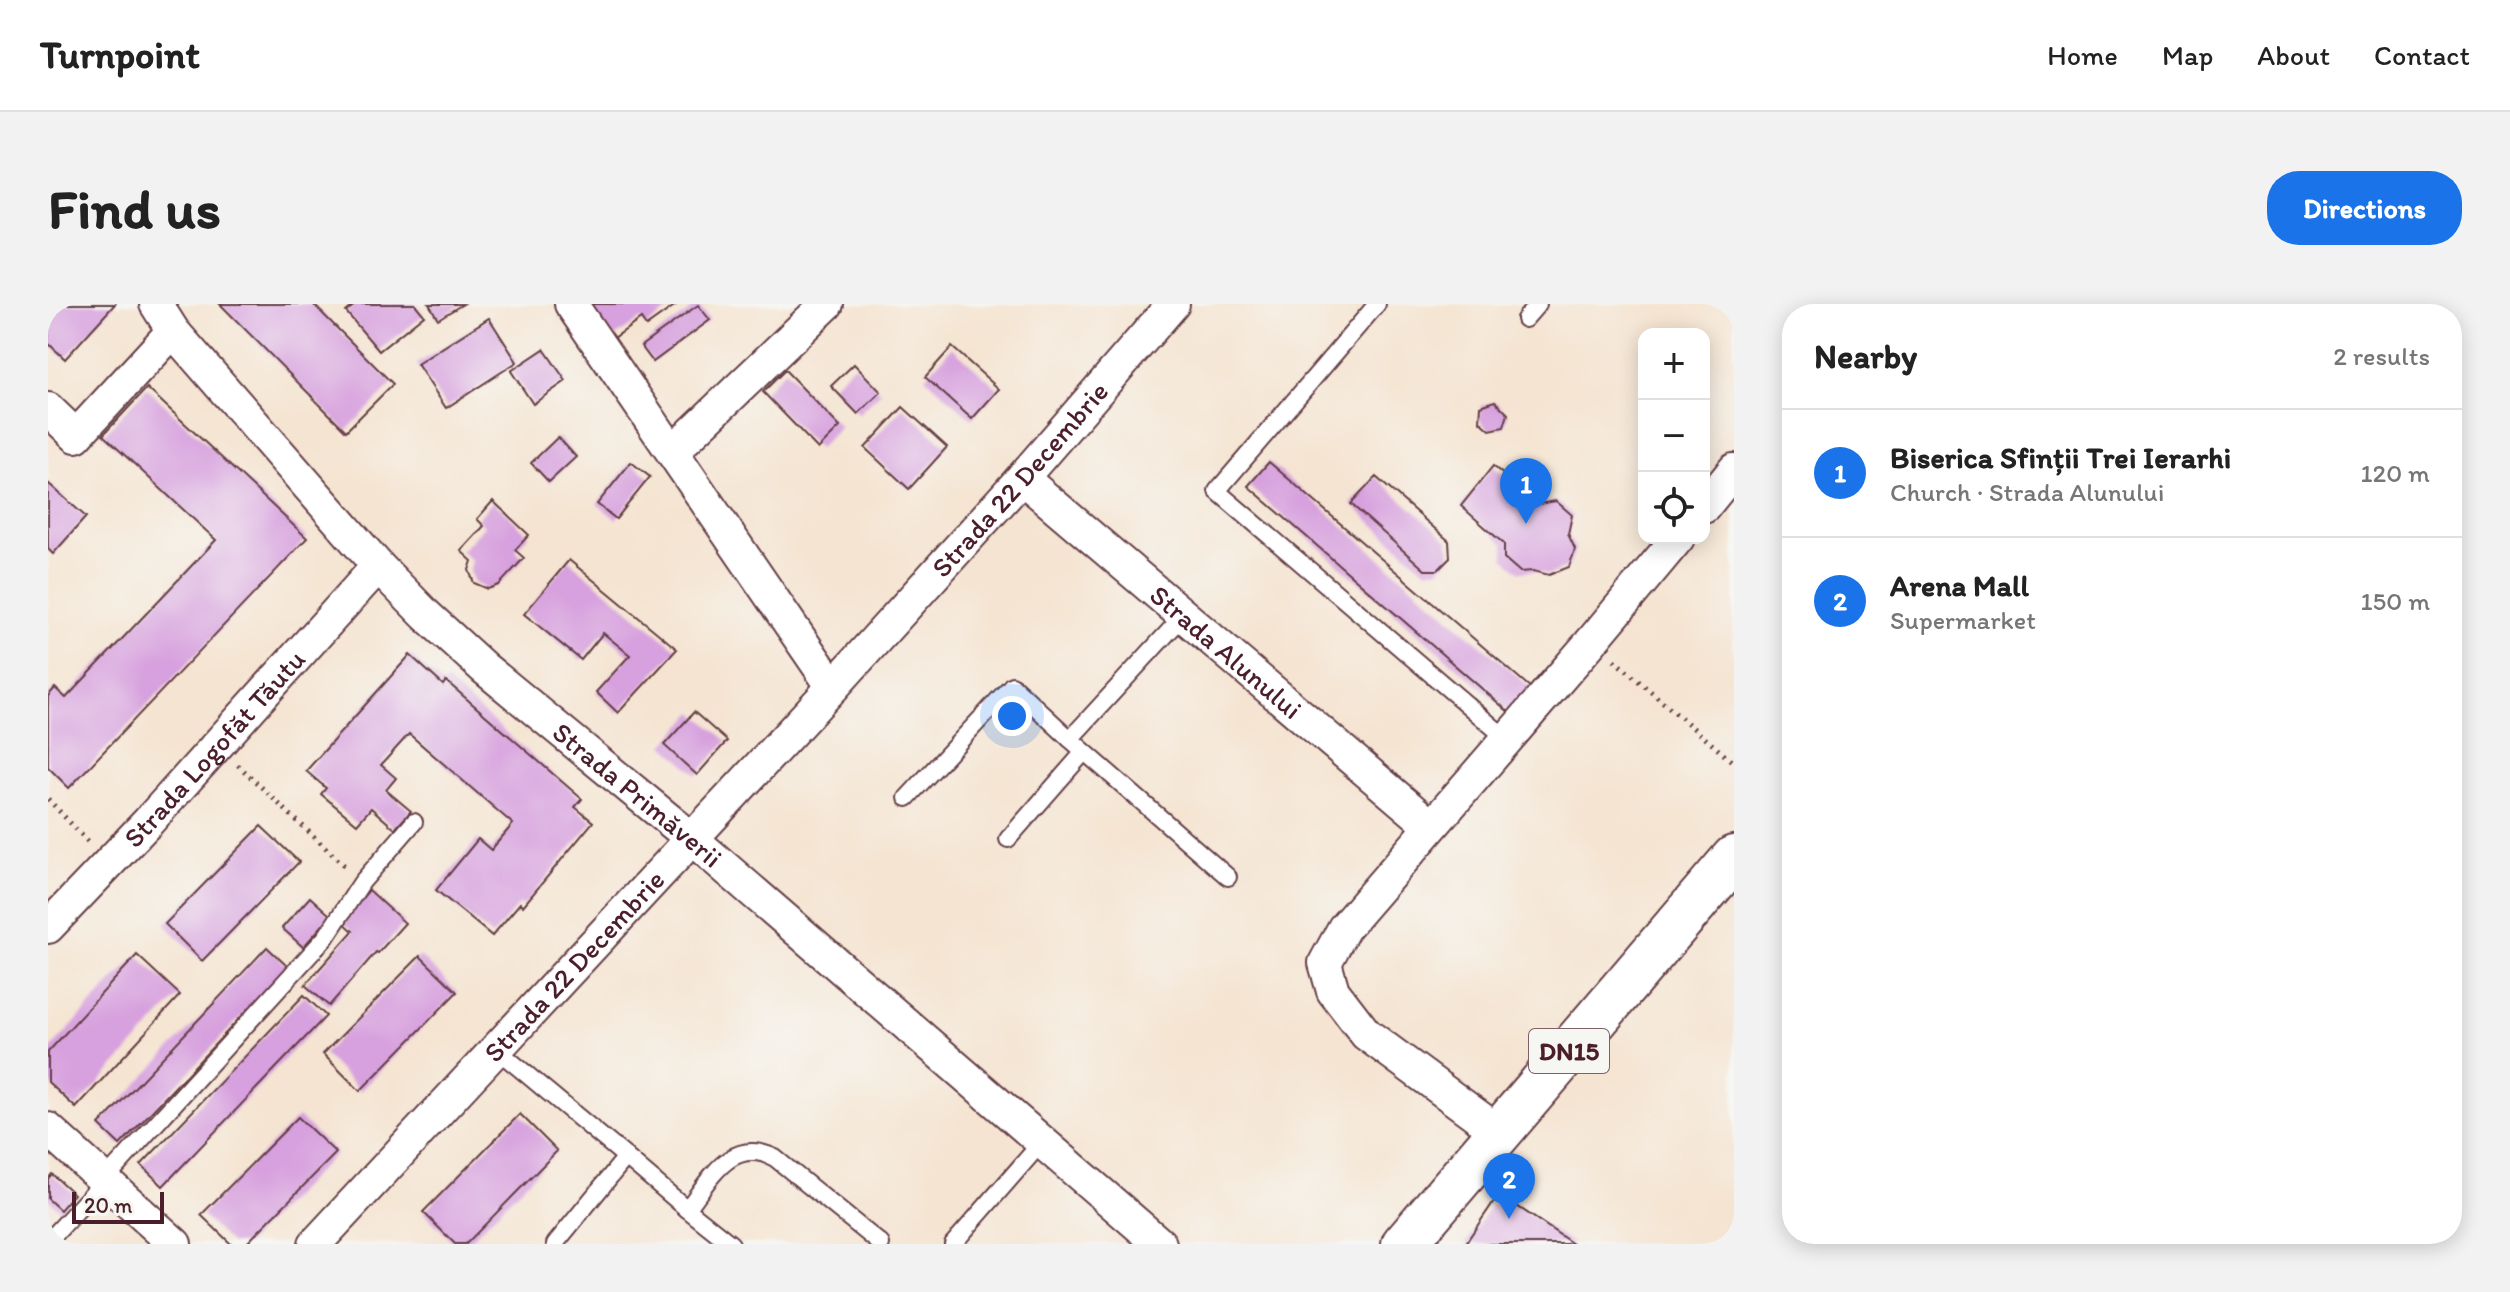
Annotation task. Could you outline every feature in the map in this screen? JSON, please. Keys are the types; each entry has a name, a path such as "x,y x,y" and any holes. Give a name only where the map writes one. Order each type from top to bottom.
{"main road":[{"name":"DN15","path":"1404,1244 1734,858"}],"street":[{"path":"571,304 833,687"},
{"path":"673,451 827,304"},
{"name":"Strada 22 Decembrie","path":"315,1244 833,687 1022,478 1173,304"},
{"path":"48,409 76,436 164,317"},
{"name":"Strada Primăverii","path":"164,317 378,566 426,615 484,668 691,838 1160,1244"},
{"path":"1710,500 1734,470"},
{"name":"Strada Alunului","path":"1022,478 1431,826"},
{"path":"1499,1132 1366,1034 1333,991 1325,963 1344,928 1673,544"},
{"name":"Strada Logofăt Tăutu","path":"48,927 378,566"},
{"path":"48,1129 175,1244"}],"lane":[{"path":"1377,304 1217,491 1507,739"},
{"path":"1525,319 1538,304"},
{"path":"1070,739 1184,615"},
{"path":"907,798 1012,685 1228,877"},
{"path":"1008,839 1084,752"},
{"path":"48,1242 326,937 362,882 414,822"},
{"path":"495,1048 731,1244"},
{"path":"953,1244 1041,1143"},
{"path":"687,1209 720,1167 745,1150 760,1151 775,1158 881,1244"},
{"path":"555,1244 626,1157"}],"path":[{"path":"1592,641 1734,763"},
{"path":"217,745 362,882"},
{"path":"48,799 109,863"}],"building":[{"path":"50,304 115,304 65,359 48,343"},
{"path":"220,304 313,304 393,384 346,431"},
{"path":"356,304 415,304 424,315 379,351 346,312"},
{"path":"429,304 463,304 438,319"},
{"path":"593,304 677,304 646,326 641,319 611,340 588,308"},
{"path":"698,305 710,320 653,362 641,346"},
{"path":"489,318 517,362 446,408 417,364"},
{"path":"952,347 999,389 972,419 925,377"},
{"path":"544,349 566,381 533,404 511,371"},
{"path":"854,364 881,392 858,414 831,386"},
{"path":"785,370 840,427 818,449 763,392"},
{"path":"147,388 307,538 69,788 48,767 48,696 55,688 66,698 216,540 103,435"},
{"path":"1495,401 1508,414 1504,427 1490,430 1480,421 1481,406"},
{"path":"903,407 947,447 909,489 865,448"},
{"path":"558,437 576,457 549,482 531,463"},
{"path":"631,462 650,477 616,519 597,504"},
{"path":"1269,462 1531,688 1510,713 1248,486"},
{"path":"1493,466 1539,504 1556,501 1572,515 1568,534 1575,549 1569,567 1549,575 1520,572 1504,558 1504,544 1461,506"},
{"path":"1376,477 1449,541 1450,558 1438,570 1425,570 1351,504"},
{"path":"48,483 86,517 53,554 48,549"},
{"path":"493,501 529,535 515,550 524,558 499,585 488,589 474,583 469,570 472,561 461,551 484,526 477,519"},
{"path":"569,560 677,649 618,713 596,692 630,655 603,633 581,660 524,614"},
{"path":"410,655 443,685 446,681 582,799 575,807 593,822 523,906 520,903 492,936 436,890 478,839 491,850 513,824 409,734 381,765 396,778 386,790 411,811 395,829 371,808 357,824 321,794 326,788 306,771"},
{"path":"694,712 727,741 697,775 664,745"},
{"path":"261,826 299,862 202,961 165,924"},
{"path":"369,890 405,923 329,1006 305,985 353,931 342,921"},
{"path":"310,897 331,916 303,947 282,928"},
{"path":"267,947 288,967 120,1145 99,1125"},
{"path":"137,955 180,995 76,1108 48,1082 48,1052"},
{"path":"420,956 457,992 360,1091 323,1054"},
{"path":"304,995 326,1016 163,1186 141,1165"},
{"path":"520,1114 557,1151 466,1244 455,1244 423,1212"},
{"path":"298,1117 336,1153 246,1244 231,1244 201,1215"},
{"path":"52,1174 74,1194 60,1210 48,1199 48,1179"},
{"path":"1499,1194 1573,1244 1465,1244"}],"place":[{"name":"Biserica Sfinții Trei Ierarhi","path":"1526,524"},
{"name":"Arena Mall","path":"1509,1219"}]}
